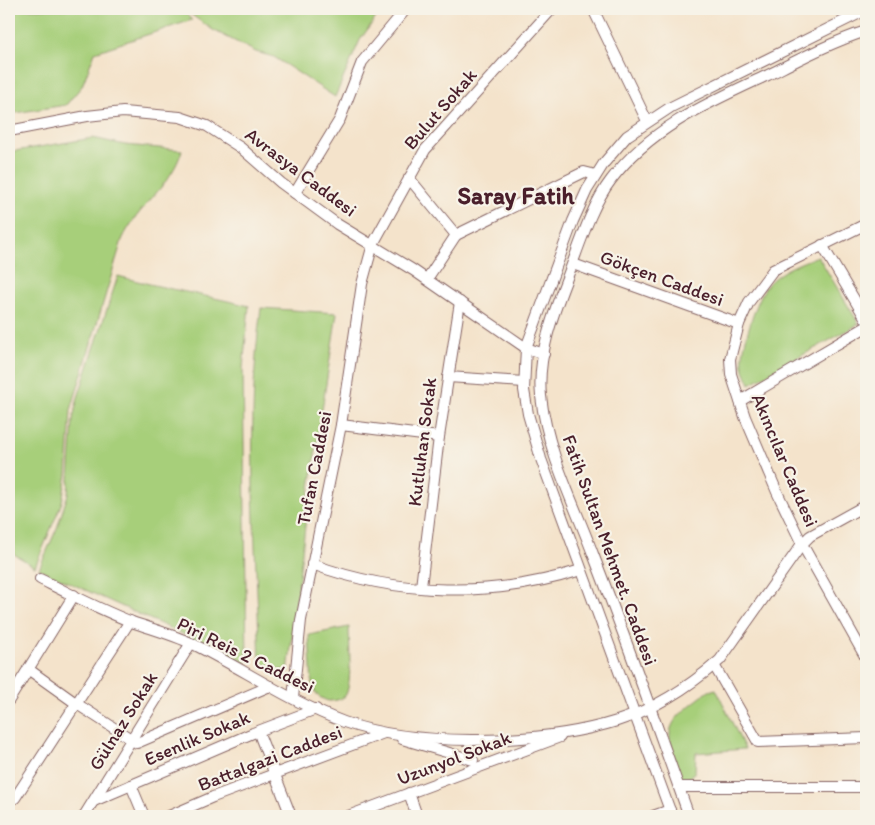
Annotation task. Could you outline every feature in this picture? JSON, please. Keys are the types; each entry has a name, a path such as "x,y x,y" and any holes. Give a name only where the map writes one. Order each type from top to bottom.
{"street":[{"path":"295,194 340,120 362,62 406,9"},
{"name":"Bulut Sokak","path":"373,244 402,196 409,178 425,150 552,9"},
{"path":"593,9 647,122"},
{"name":"Fatih Sultan Mehmet. Caddesi","path":"690,816 679,787 641,711 581,570 540,459 528,414 524,382 526,348 573,221 596,175 628,136 647,122 866,10"},
{"name":"Fatih Sultan Mehmet. Caddesi","path":"671,813 593,554 563,481 550,441 541,399 540,382 544,354 559,298 599,201 609,182 643,145 663,129 734,91 866,30"},
{"name":"Avrasya Caddesi","path":"9,131 87,116 123,112 180,117 206,126 241,148 295,194 337,224 373,244 427,279 526,348 544,354"},
{"path":"427,279 456,235 584,172 596,175"},
{"path":"409,178 456,235"},
{"name":"Akıncılar Caddesi","path":"641,711 684,688 720,660 802,544 761,456 731,374 730,359 739,324 753,296 773,270 866,224"},
{"name":"Tufan Caddesi","path":"293,698 301,620 342,425 362,284 373,244"},
{"path":"822,245 866,319"},
{"name":"Gökçen Caddesi","path":"573,264 739,324"},
{"name":"Kutluhan Sokak","path":"421,587 439,437 460,302"},
{"path":"740,401 866,327"},
{"path":"448,377 524,382"},
{"path":"342,425 439,437"},
{"path":"866,505 810,536 802,544 862,637 866,658"},
{"path":"312,564 348,577 452,591 505,588 581,570"},
{"name":"Piri Reis 2 Caddesi","path":"40,579 130,621 191,643 293,698 344,722 473,760"},
{"path":"9,700 74,595"},
{"path":"15,798 130,621"},
{"name":"Gülnaz Sokak","path":"84,816 191,643"},
{"path":"714,665 758,742 866,738"},
{"path":"28,670 76,704 137,743 270,686"},
{"name":"Esenlik Sokak","path":"94,801 258,731 316,709"},
{"name":"Piri Reis 2 Caddesi","path":"384,733 484,739 572,732 641,711"},
{"path":"258,731 290,816"},
{"name":"Uzunyol Sokak","path":"348,816 572,732"},
{"name":"Battalgazi Caddesi","path":"168,816 182,814 273,775 384,733"},
{"path":"131,785 144,816"},
{"path":"679,787 866,787"},
{"path":"409,794 417,816"},
{"path":"653,816 671,813"}],"green space":[{"path":"9,9 181,9 192,20 95,52 82,86 66,105 9,114"},
{"path":"183,9 382,9 360,40 335,97 274,57 256,52 213,30"},
{"path":"93,138 125,145 182,150 171,174 136,217 122,240 71,410 67,474 62,502 35,567 9,551 9,152"},
{"path":"818,256 859,324 750,384 743,366 744,348 759,300 768,284 778,275 791,267"},
{"path":"118,276 249,306 243,368 247,663 39,569 57,528 68,494 73,419 78,397"},
{"path":"261,308 337,313 308,501 288,672 260,664 254,531 253,441 256,352"},
{"path":"349,627 350,675 347,693 341,699 331,701 323,699 318,696 312,686 309,635"},
{"path":"716,689 745,749 696,753 695,772 691,775 689,784 683,782 676,764 670,738 671,729 675,720 694,702 709,691"}],"district":[{"name":"Saray Fatih","path":"516,195"}]}
